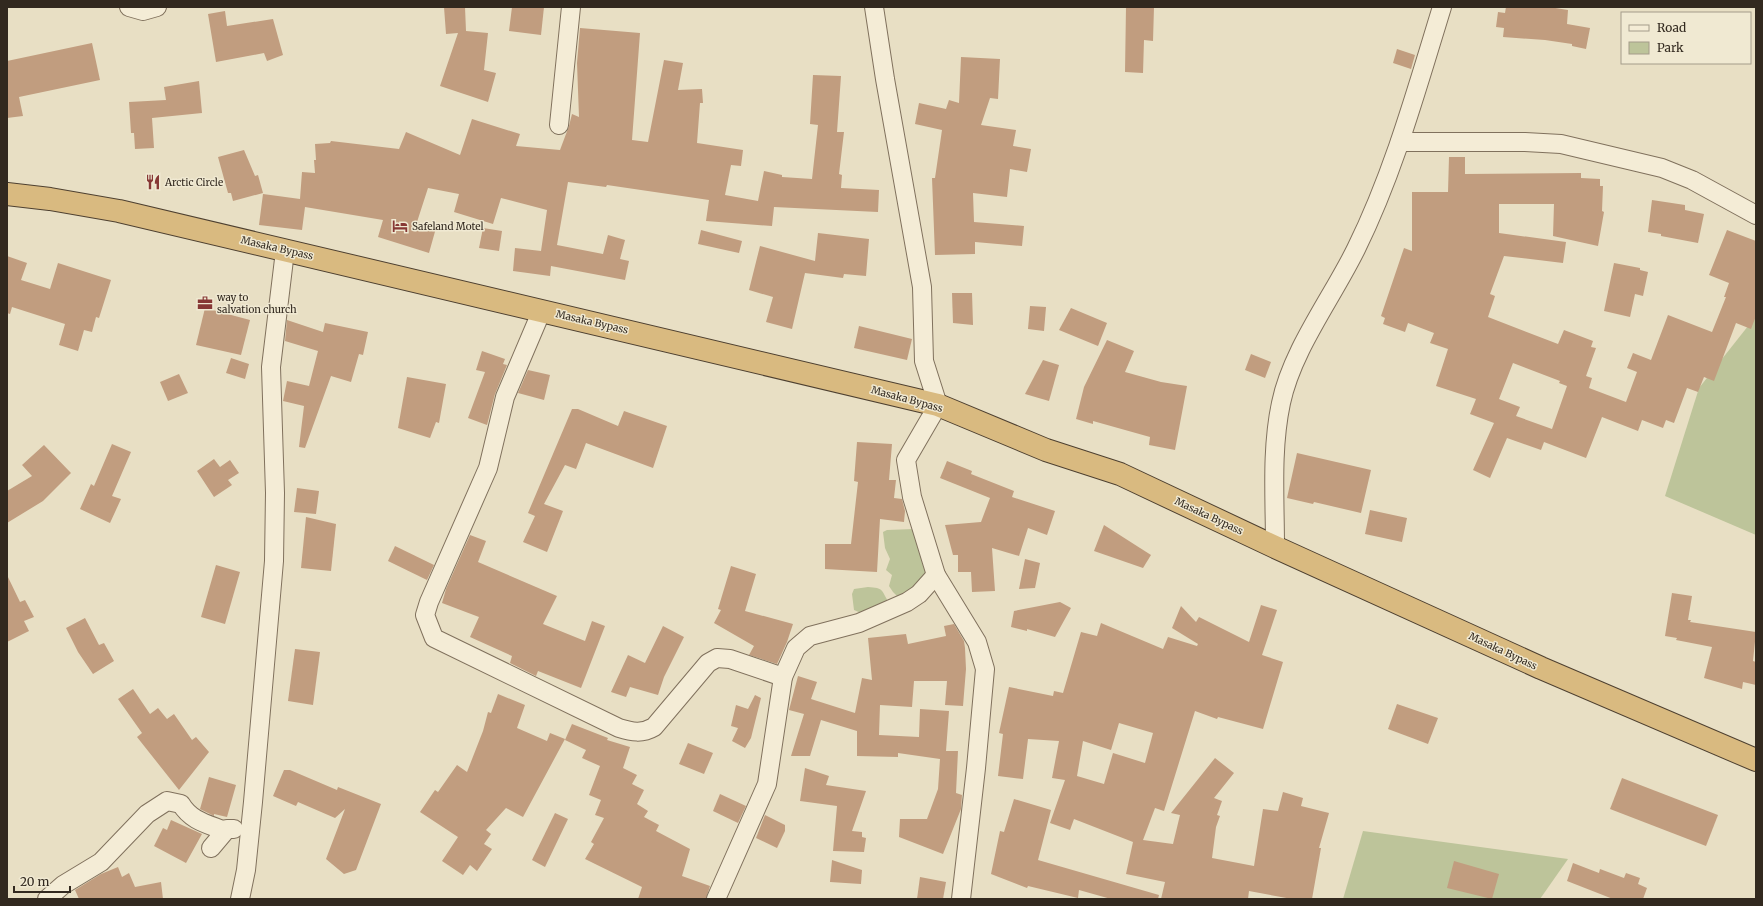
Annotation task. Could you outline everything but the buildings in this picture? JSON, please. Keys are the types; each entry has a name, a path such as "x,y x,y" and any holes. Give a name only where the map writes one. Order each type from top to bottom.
{"highway":[{"name":"Masaka Bypass","path":"7,194 119,210 938,405 1046,450 1120,474 1275,547 1541,668 1756,760"}],"street":[{"path":"129,7 143,11 157,7"},
{"path":"559,125 571,7"},
{"path":"874,7 885,79 922,287 924,362 938,405 906,460 912,497 936,574 977,642 985,669 976,768 961,899"},
{"path":"1275,547 1275,438 1281,402 1290,370 1356,249 1400,142 1442,7"},
{"path":"1400,142 1525,142 1561,144 1662,168 1692,180 1756,215"},
{"path":"240,899 246,870 274,561 275,493 271,367 285,250"},
{"path":"542,310 505,397 488,468 425,615 434,638 618,728 633,733 647,731 654,727 708,663 717,658 730,659 783,677"},
{"path":"716,899 768,784 783,677 796,648 810,636 860,623 907,602 920,594 936,574"},
{"path":"46,899 100,862 147,814 167,801 181,804 185,812 192,817 225,831"},
{"path":"211,848 228,829 236,830 249,840"}],"green space":[{"path":"1756,316 1756,535 1665,496 1699,388"},
{"path":"914,529 927,571 925,578 910,591 897,596 889,586 892,575 886,570 890,559 885,548 883,532 887,530"},
{"path":"868,587 880,589 888,601 861,613 854,610 852,594 854,589"},
{"path":"1363,831 1568,859 1540,899 1343,899"}],"place":[{"name":"Arctic Circle","path":"153,182"},
{"name":"Safeland Motel","path":"400,226"},
{"name":"way to salvation church","path":"205,303"}]}
